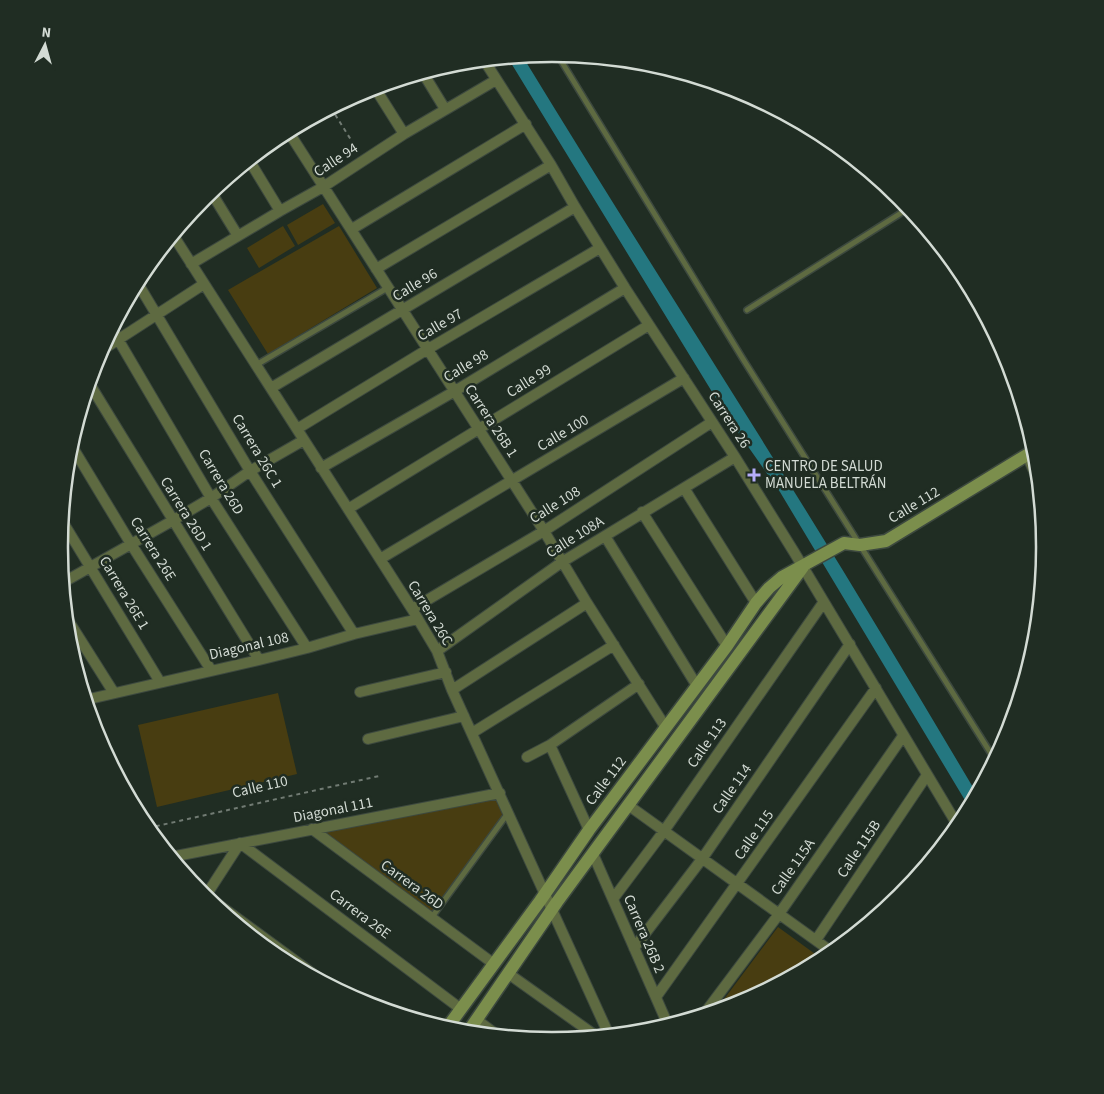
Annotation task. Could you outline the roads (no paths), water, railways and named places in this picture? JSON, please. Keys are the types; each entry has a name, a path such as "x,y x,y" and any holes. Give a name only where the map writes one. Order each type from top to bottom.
{"street":[{"name":"Carrera 26","path":"488,67 526,124 648,325 806,565 823,603 850,644 953,818"},
{"path":"427,79 445,109"},
{"name":"Calle 94","path":"191,264 280,210 323,187 404,134 496,80"},
{"path":"379,94 404,134"},
{"path":"352,229 526,124"},
{"name":"Carrera 26B 1","path":"292,138 544,531 666,728"},
{"path":"376,269 551,165"},
{"path":"253,166 280,210"},
{"path":"215,199 238,236"},
{"name":"Calle 96","path":"270,388 575,207"},
{"name":"Carrera 26C","path":"177,241 437,651 452,690 606,1028"},
{"name":"Calle 97","path":"297,429 600,248"},
{"path":"112,345 204,284"},
{"name":"Calle 98","path":"321,468 455,391 625,288"},
{"name":"Carrera 26C 1","path":"142,290 250,470 354,634"},
{"name":"Calle 99","path":"348,509 648,325"},
{"name":"Carrera 26D","path":"116,335 212,498 308,648"},
{"name":"Calle 100","path":"380,559 684,378"},
{"name":"Carrera 26D 1","path":"93,390 259,660"},
{"name":"Calle 108","path":"412,609 544,531 712,422"},
{"path":"69,579 212,498 250,470 304,440"},
{"name":"Calle 112","path":"453,1021 589,830 769,588 782,577 844,543 860,545 886,541 1027,454"},
{"name":"Carrera 26E","path":"77,455 211,670"},
{"name":"Calle 108A","path":"437,651 562,562 735,457"},
{"path":"684,488 756,604"},
{"path":"642,512 727,646"},
{"name":"Carrera 26E 1","path":"69,530 160,682"},
{"path":"605,536 697,686"},
{"name":"Calle 112","path":"474,1025 552,909 806,565"},
{"path":"452,690 587,603"},
{"name":"Calle 113","path":"613,899 664,831 823,603"},
{"name":"Diagonal 108","path":"92,698 259,660 418,619"},
{"path":"75,632 114,692"},
{"name":"Calle 114","path":"634,948 702,858 850,644"},
{"path":"472,733 614,645"},
{"path":"360,692 446,672"},
{"path":"527,757 550,744 639,684"},
{"name":"Calle 115","path":"656,997 876,688"},
{"path":"368,739 464,716"},
{"name":"Calle 115A","path":"711,1005 779,914 903,736"},
{"path":"550,744 589,830"},
{"name":"Calle 115B","path":"816,940 928,775"},
{"name":"Diagonal 111","path":"178,855 500,793"},
{"path":"628,805 825,947"},
{"name":"Carrera 26D","path":"312,829 494,964"},
{"path":"209,890 240,843"},
{"name":"Carrera 26E","path":"240,843 462,1009"},
{"name":"Carrera 26B 2","path":"593,854 665,1018"},
{"path":"509,974 587,1030"},
{"path":"477,1020 486,1026"}],"lane":[{"path":"561,63 738,350 991,753"},
{"path":"747,310 902,212"},
{"path":"256,365 389,287"},
{"path":"431,918 508,813"}],"water":[{"path":"527,64 814,523 973,787 965,800 780,492 728,418 512,65"}],"place":[{"name":"CENTRO DE SALUD MANUELA BELTRÁN","path":"754,475"}]}
